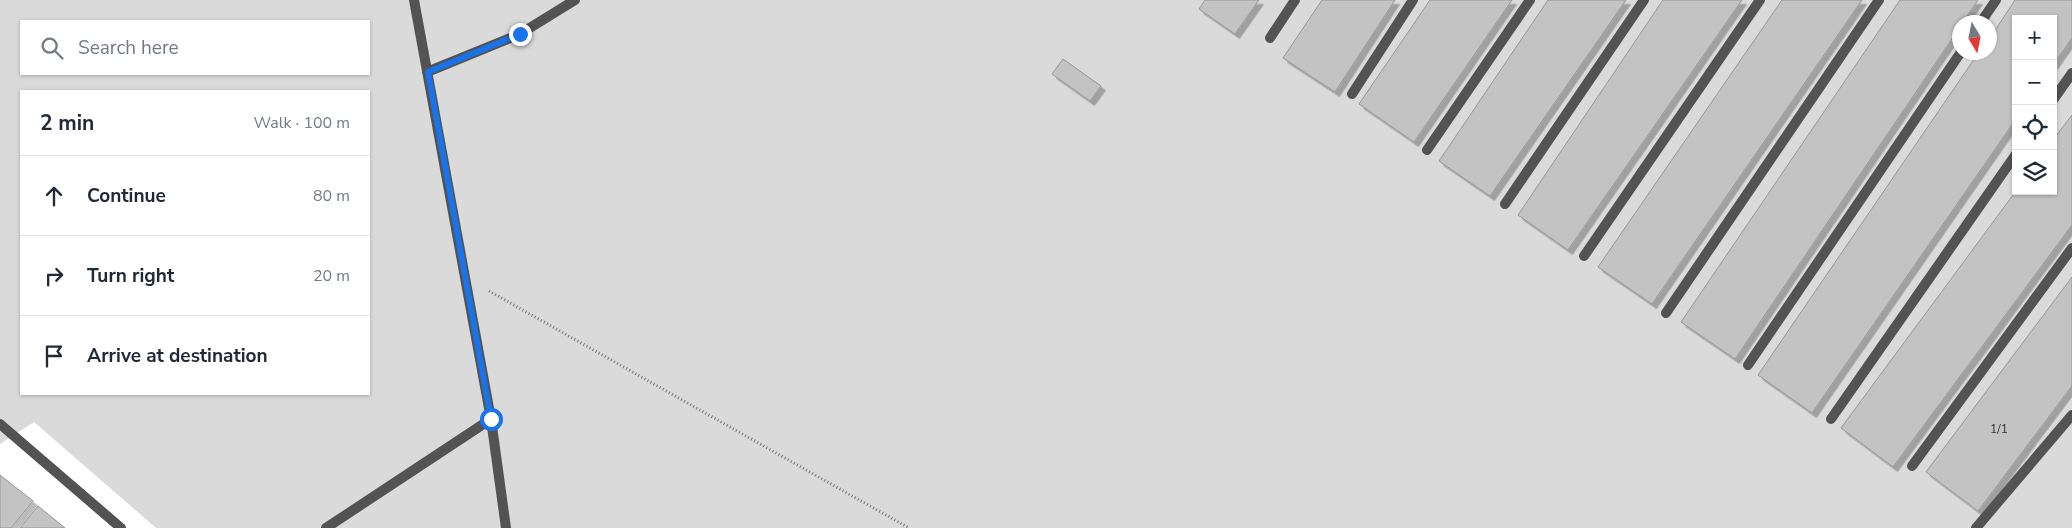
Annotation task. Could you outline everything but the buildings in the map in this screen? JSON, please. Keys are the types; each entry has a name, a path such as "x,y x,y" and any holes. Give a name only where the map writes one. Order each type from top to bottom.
{"lane":[{"path":"414,0 491,419 506,528"},
{"path":"428,72 520,34 575,0"},
{"path":"1270,38 1295,0"},
{"path":"1352,94 1413,0"},
{"path":"1426,150 1530,0"},
{"path":"1505,204 1644,0"},
{"path":"1584,256 1760,0"},
{"path":"1666,313 1879,0"},
{"path":"1986,15 1996,0"},
{"path":"1748,365 1956,60"},
{"path":"2057,94 2072,73"},
{"path":"1830,419 2012,160"},
{"path":"1912,466 2072,248"},
{"path":"1976,528 2072,416"},
{"path":"326,528 491,419"},
{"path":"0,424 122,528"}],"path":[{"path":"465,277 909,528"}],"shaded area":[{"path":"0,0 2072,0 2072,528 156,528 34,422 0,444"}],"route":[{"path":"491,419 428,72 520,34"}]}
